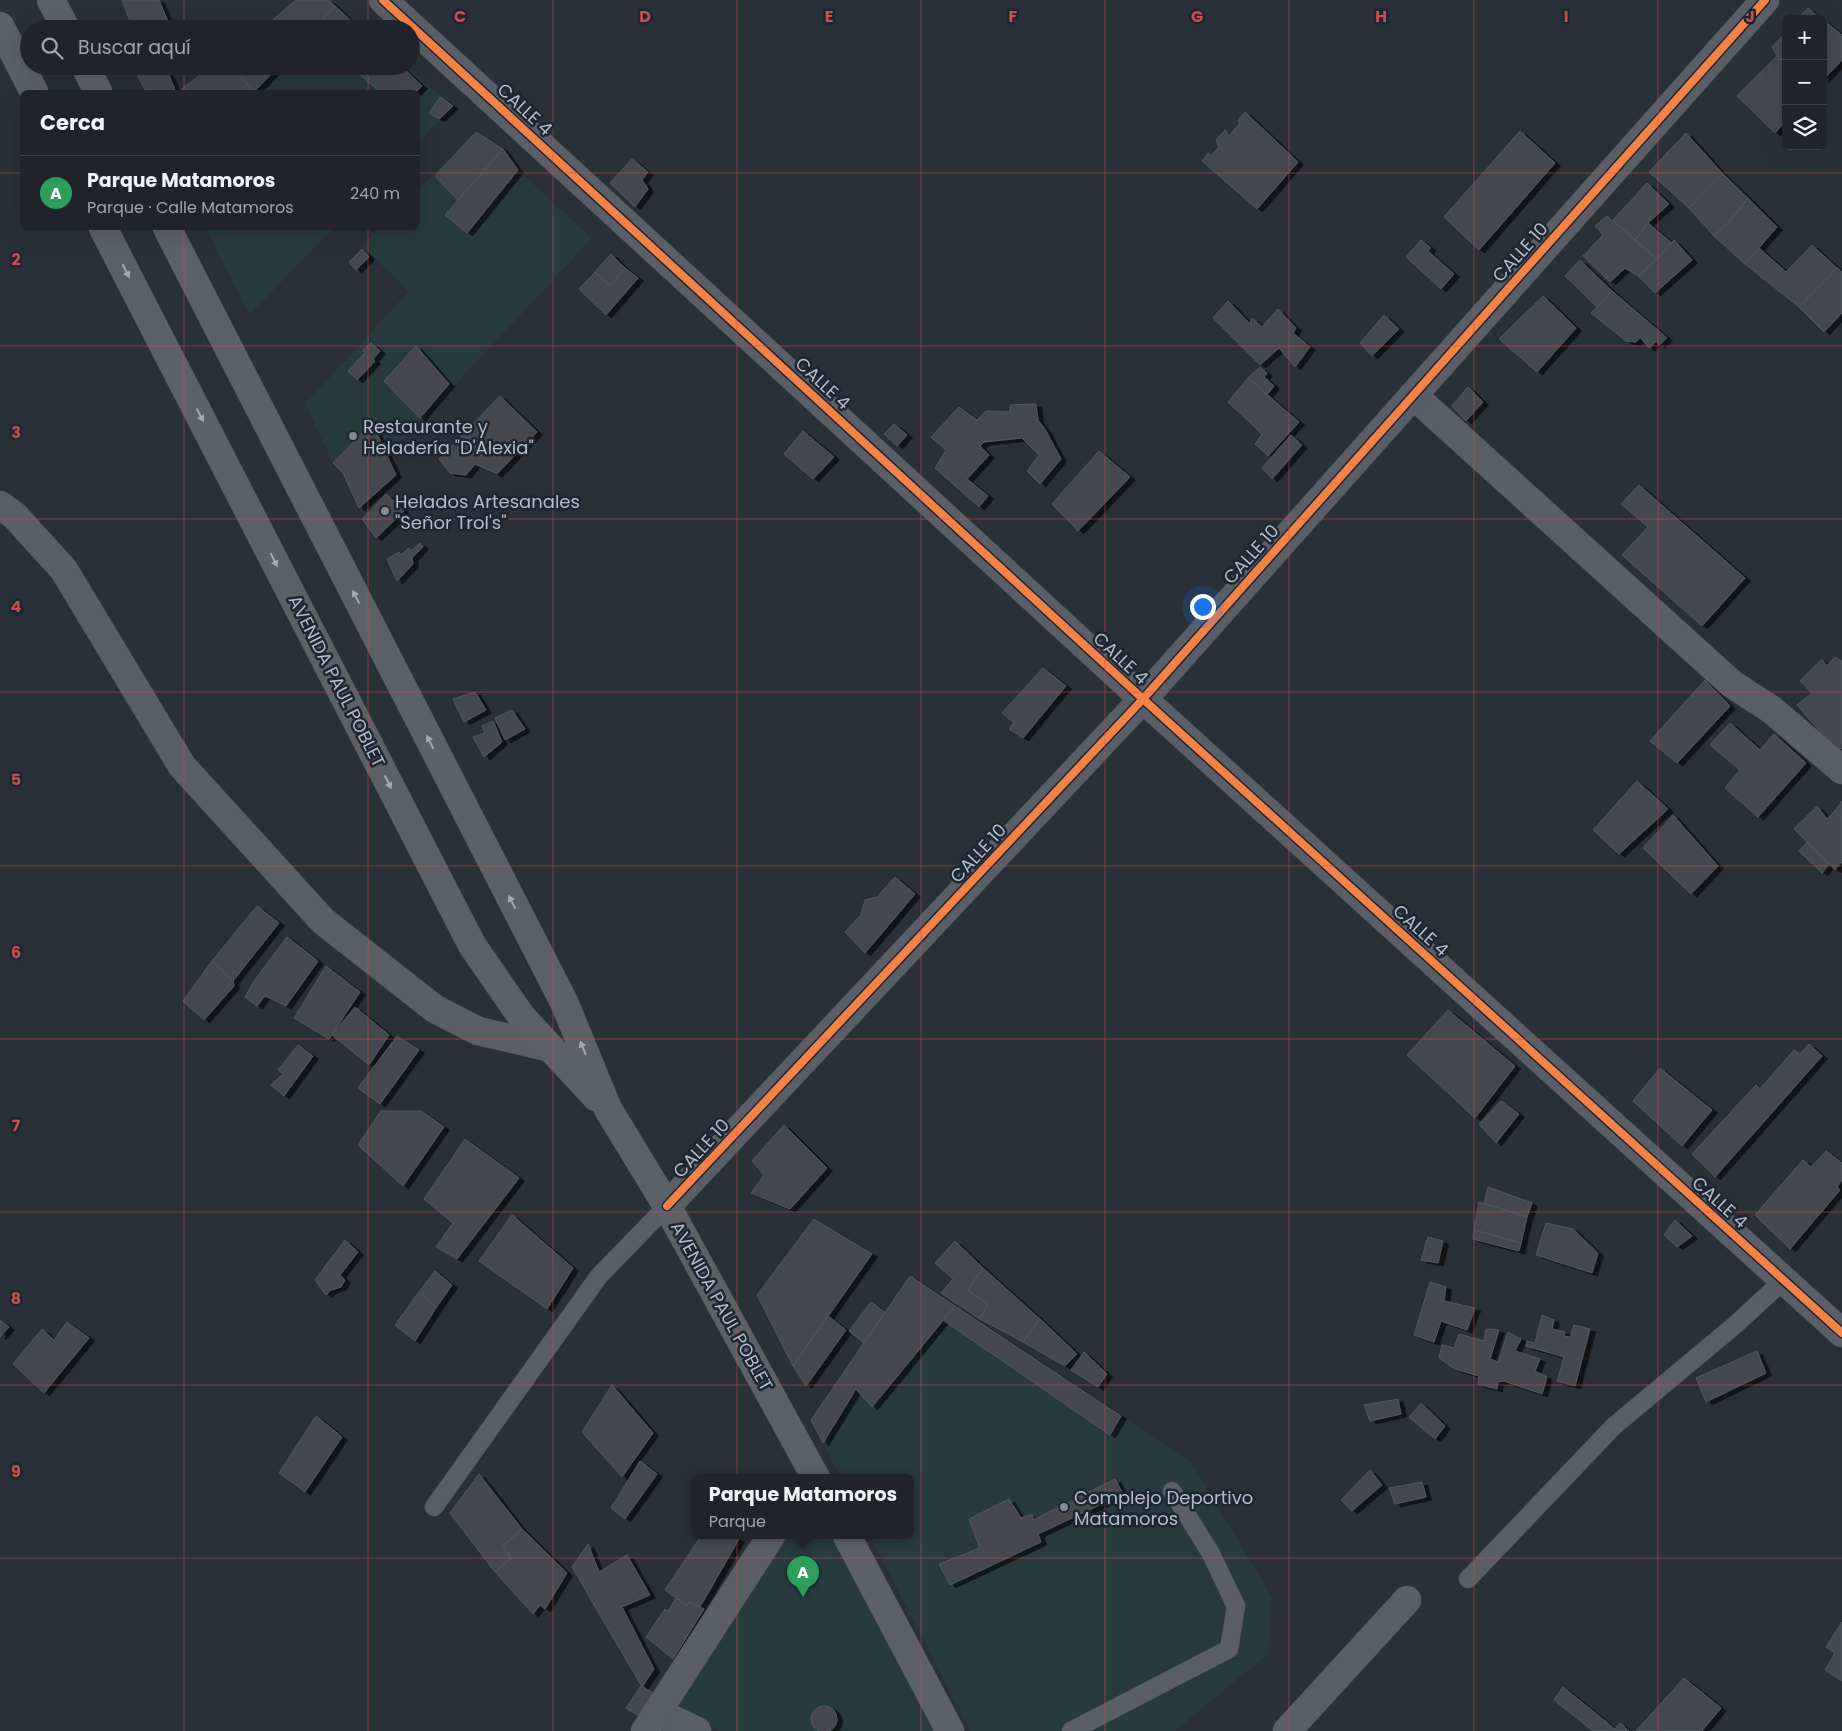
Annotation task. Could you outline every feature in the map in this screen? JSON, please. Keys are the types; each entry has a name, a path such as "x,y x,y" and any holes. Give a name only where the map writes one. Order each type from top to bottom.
{"main road":[{"path":"51,0 61,20"},
{"path":"0,26 20,65"},
{"path":"25,75 33,90"},
{"path":"90,75 97,90"},
{"name":"AVENIDA PAUL POBLET","path":"104,230 472,945 521,1016 608,1110"},
{"name":"AVENIDA PAUL POBLET","path":"168,230 564,1002 608,1110 667,1206 811,1474"},
{"path":"849,1539 950,1731"}],"street":[{"name":"CALLE 4","path":"383,0 405,20"},
{"name":"CALLE 10","path":"667,1206 1143,698 1765,0"},
{"name":"CALLE 4","path":"420,34 1143,698 1842,1333"},
{"path":"1413,395 1732,684 1772,710 1842,770"},
{"path":"0,505 15,516 64,570 182,766 323,921 435,1009 478,1031 551,1048"},
{"path":"697,1731 651,1721 769,1539"},
{"path":"1287,1731 1407,1600"}],"lane":[{"path":"434,1507 599,1276 667,1206"},
{"path":"1468,1579 1614,1426 1735,1325 1784,1280"},
{"path":"1071,1731 1229,1649 1236,1606 1210,1552 1172,1491"}],"green space":[{"path":"273,75 417,75 453,106 420,140 420,90 259,90"},
{"path":"476,132 592,238 388,457 371,424 333,463 305,404 409,291 362,246 378,230 420,230 420,188"},
{"path":"206,230 332,230 250,314"},
{"name":"Complejo Deportivo Matamoros","path":"910,1276 1192,1463 1272,1597 1268,1654 1175,1731 970,1731 872,1539 914,1539 914,1474 839,1474 811,1420"},
{"path":"779,1539 837,1539 934,1731 720,1731 667,1703"}],"building":[{"path":"122,0 159,0 167,20 130,20"},
{"path":"296,0 328,0 335,6 322,20 273,20"},
{"path":"335,6 350,20 322,20"},
{"path":"1808,8 1816,15 1801,15"},
{"path":"1827,23 1842,35 1842,60 1827,76"},
{"path":"1782,36 1782,60 1777,56 1772,47"},
{"path":"1777,56 1782,60 1782,125 1775,133 1737,96"},
{"path":"138,75 169,75 175,90 145,90"},
{"path":"200,75 240,75 252,90 181,90"},
{"path":"240,75 270,75 256,90 252,90"},
{"path":"360,75 410,75 422,86 418,90 378,90"},
{"path":"440,97 453,106 439,119 429,113"},
{"path":"1245,112 1298,162 1257,209 1202,161 1208,153 1211,156 1219,147 1216,140 1225,130 1229,136 1240,123 1238,120"},
{"path":"1520,131 1555,163 1479,250 1444,217"},
{"path":"476,132 503,149 458,200 435,176"},
{"path":"1686,133 1723,174 1689,208 1649,172"},
{"path":"503,149 518,170 467,233 445,215"},
{"path":"632,159 648,172 642,180 648,189 635,207 610,183"},
{"path":"1723,174 1748,198 1731,220 1714,236 1689,208"},
{"path":"1647,183 1669,204 1648,223 1635,240 1613,220"},
{"path":"1748,198 1777,227 1745,264 1714,236 1731,220"},
{"path":"1607,216 1657,259 1638,276 1625,268 1610,282 1583,256 1603,235 1595,226"},
{"path":"1648,223 1672,243 1657,259 1635,240"},
{"path":"1421,240 1431,248 1428,251 1454,274 1441,289 1406,257"},
{"path":"1674,240 1692,260 1655,293 1638,276"},
{"path":"1812,245 1837,268 1799,307 1745,264 1759,248 1786,272"},
{"path":"362,249 369,257 356,270 349,262"},
{"path":"611,254 625,268 610,286 595,272"},
{"path":"1580,260 1612,291 1597,307 1565,276"},
{"path":"625,268 638,278 606,315 579,289 595,272 610,286"},
{"path":"1837,268 1842,272 1842,313 1824,332 1799,307"},
{"path":"1612,291 1667,338 1659,345 1657,341 1649,348 1640,337 1636,342 1626,341 1591,313"},
{"path":"1543,296 1576,328 1537,372 1499,339"},
{"path":"1228,301 1250,324 1252,318 1262,327 1278,309 1296,328 1293,333 1310,347 1295,367 1279,348 1260,365 1213,318"},
{"path":"1384,315 1399,329 1372,356 1360,343"},
{"path":"371,343 380,351 373,359 375,361 357,380 348,371 365,353 363,350"},
{"path":"416,346 449,384 420,418 384,381"},
{"path":"1260,367 1267,373 1264,377 1274,386 1267,395 1248,378"},
{"path":"1248,378 1299,422 1268,456 1255,444 1262,434 1228,402"},
{"path":"1468,387 1483,402 1466,421 1452,406"},
{"path":"500,396 537,432 497,474 475,464 466,475 450,473 439,459"},
{"path":"1036,404 1038,420 1061,459 1040,484 1027,471 1039,455 1022,438 984,442 980,446 989,455 967,479 988,496 979,507 935,468 946,450 931,437 959,407 977,420 986,411 1010,412 1010,405"},
{"path":"372,423 396,475 359,508 343,473 333,463"},
{"path":"894,424 907,435 897,446 884,434"},
{"path":"803,431 834,457 813,479 784,454"},
{"path":"1291,435 1302,445 1272,479 1262,468"},
{"path":"1099,451 1130,477 1078,531 1052,504"},
{"path":"1639,485 1745,578 1702,626 1622,555 1648,527 1621,504"},
{"path":"386,494 404,511 376,538 362,519"},
{"path":"420,543 423,547 412,558 413,564 397,581 387,559 399,552 401,555 409,548 411,551"},
{"path":"1835,657 1842,661 1842,748 1838,752 1797,705 1812,693 1800,681 1822,659 1826,666"},
{"path":"1043,668 1066,686 1023,738 1009,729 1014,723 1002,713"},
{"path":"1705,680 1730,706 1677,763 1650,741"},
{"path":"475,692 486,710 464,722 453,699"},
{"path":"512,710 525,729 505,740 495,718"},
{"path":"493,721 502,742 484,757 473,737 485,733 482,726"},
{"path":"1730,723 1760,750 1774,734 1806,763 1758,817 1725,788 1740,770 1710,745"},
{"path":"1637,781 1668,809 1619,854 1593,830"},
{"path":"1842,801 1842,818 1835,811"},
{"path":"1817,806 1827,819 1835,811 1842,818 1842,862 1835,870 1794,829"},
{"path":"1673,815 1718,866 1691,894 1643,848"},
{"path":"1807,842 1829,864 1822,873 1799,851"},
{"path":"895,877 915,894 865,953 845,932 861,915 865,900 877,897"},
{"path":"257,906 279,923 233,981 212,961"},
{"path":"287,937 318,961 286,1006 265,996 257,1006 245,997 254,981"},
{"path":"212,961 233,981 234,986 204,1020 183,1001"},
{"path":"326,966 360,992 329,1039 294,1018"},
{"path":"355,1007 389,1035 369,1065 332,1035"},
{"path":"1448,1010 1515,1066 1475,1118 1407,1055"},
{"path":"397,1036 419,1050 380,1104 358,1088"},
{"path":"1809,1044 1822,1056 1715,1177 1692,1154 1756,1085 1760,1089 1794,1050 1800,1054"},
{"path":"298,1045 313,1056 284,1096 271,1085 283,1074 278,1070"},
{"path":"1660,1068 1712,1110 1682,1146 1633,1101"},
{"path":"1501,1101 1519,1114 1496,1143 1479,1124"},
{"path":"381,1111 421,1111 444,1127 403,1186 358,1145"},
{"path":"784,1125 827,1168 790,1209 751,1193 764,1175 752,1161"},
{"path":"465,1139 519,1178 457,1259 436,1247 453,1223 424,1199"},
{"path":"1826,1151 1842,1163 1842,1180 1837,1187 1840,1190 1790,1249 1755,1215 1803,1160 1811,1167"},
{"path":"1488,1187 1532,1203 1527,1217 1484,1204"},
{"path":"1479,1202 1527,1217 1521,1243 1474,1230"},
{"path":"512,1215 573,1268 547,1309 479,1261"},
{"path":"814,1219 872,1254 793,1366 757,1295"},
{"path":"1675,1220 1692,1236 1677,1247 1664,1235"},
{"path":"1546,1223 1573,1229 1598,1253 1592,1273 1536,1255"},
{"path":"1474,1230 1521,1243 1519,1251 1473,1239"},
{"path":"1428,1237 1443,1241 1438,1263 1421,1260"},
{"path":"345,1240 358,1252 340,1275 345,1280 341,1287 331,1290 326,1295 315,1280"},
{"path":"955,1241 983,1268 968,1290 988,1304 980,1319 941,1293 953,1279 935,1263"},
{"path":"983,1268 1040,1319 1023,1342 980,1319 988,1304 968,1290"},
{"path":"435,1271 452,1285 436,1308 419,1292"},
{"path":"910,1276 955,1306 872,1407 856,1389 823,1443 811,1420"},
{"path":"1430,1282 1446,1287 1444,1301 1475,1308 1467,1330 1441,1321 1434,1342 1414,1335"},
{"path":"419,1292 436,1308 415,1341 395,1325"},
{"path":"871,1302 885,1312 864,1343 849,1331"},
{"path":"955,1306 1121,1416 1110,1435 943,1320"},
{"path":"1542,1315 1554,1320 1552,1329 1565,1332 1564,1336 1570,1337 1574,1325 1590,1329 1575,1386 1557,1381 1564,1357 1526,1346 1527,1341 1535,1343"},
{"path":"828,1316 846,1330 806,1386 793,1366"},
{"path":"1040,1319 1077,1354 1065,1366 1023,1342"},
{"path":"0,1320 9,1327 0,1337"},
{"path":"67,1322 89,1338 44,1393 13,1364 42,1329 54,1340"},
{"path":"1486,1329 1499,1330 1490,1359 1498,1362 1508,1332 1521,1339 1515,1351 1540,1359 1535,1371 1547,1377 1542,1394 1504,1381 1498,1382 1497,1389 1478,1384 1479,1376 1455,1369 1439,1358 1442,1345 1454,1348 1459,1334 1484,1341"},
{"path":"1757,1351 1766,1373 1706,1402 1696,1378"},
{"path":"1084,1352 1107,1374 1098,1387 1071,1370"},
{"path":"612,1385 653,1433 622,1477 582,1432"},
{"path":"1398,1399 1401,1414 1370,1421 1364,1405"},
{"path":"1421,1403 1445,1426 1435,1439 1409,1417"},
{"path":"316,1416 342,1437 305,1492 279,1473"},
{"path":"640,1461 657,1474 625,1519 611,1508"},
{"path":"1370,1470 1382,1485 1352,1511 1341,1500"},
{"path":"479,1474 522,1529 503,1546 511,1558 495,1572 450,1513"},
{"path":"1115,1479 1123,1494 1038,1534 1041,1542 950,1585 939,1564 980,1548 969,1519 1009,1499 1021,1518 1032,1514 1033,1520"},
{"path":"1422,1482 1426,1497 1395,1504 1389,1488"},
{"path":"522,1529 567,1573 545,1609 540,1605 533,1614 495,1572 511,1558 503,1546"},
{"path":"699,1539 739,1539 700,1607 689,1602 687,1606 665,1590"},
{"path":"588,1544 599,1572 627,1555 650,1595 622,1607 654,1669 642,1687 572,1567"},
{"path":"676,1598 687,1606 689,1602 704,1609 673,1659 646,1637 665,1609 668,1611"},
{"path":"1842,1622 1842,1681 1825,1670 1835,1653 1826,1647"},
{"path":"1684,1678 1721,1708 1702,1731 1636,1731"},
{"path":"641,1686 655,1694 641,1717 626,1708"},
{"path":"1563,1687 1615,1729 1620,1723 1629,1731 1593,1731 1554,1700"},
{"path":"824,1706 833,1710 837,1719 833,1728 824,1732 815,1728 811,1719 815,1710"}],"cycle path":[{"path":"383,0 405,20"},
{"path":"667,1206 1143,699 1765,0"},
{"path":"420,34 1143,699 1842,1333"}],"place":[{"name":"Restaurante y Heladería \"D'Alexia\"","path":"353,436"},
{"name":"Helados Artesanales \"Señor Trol's\"","path":"385,511"},
{"name":"Complejo Deportivo Matamoros","path":"1064,1507"},
{"name":"Parque Matamoros","path":"803,1597"}]}
